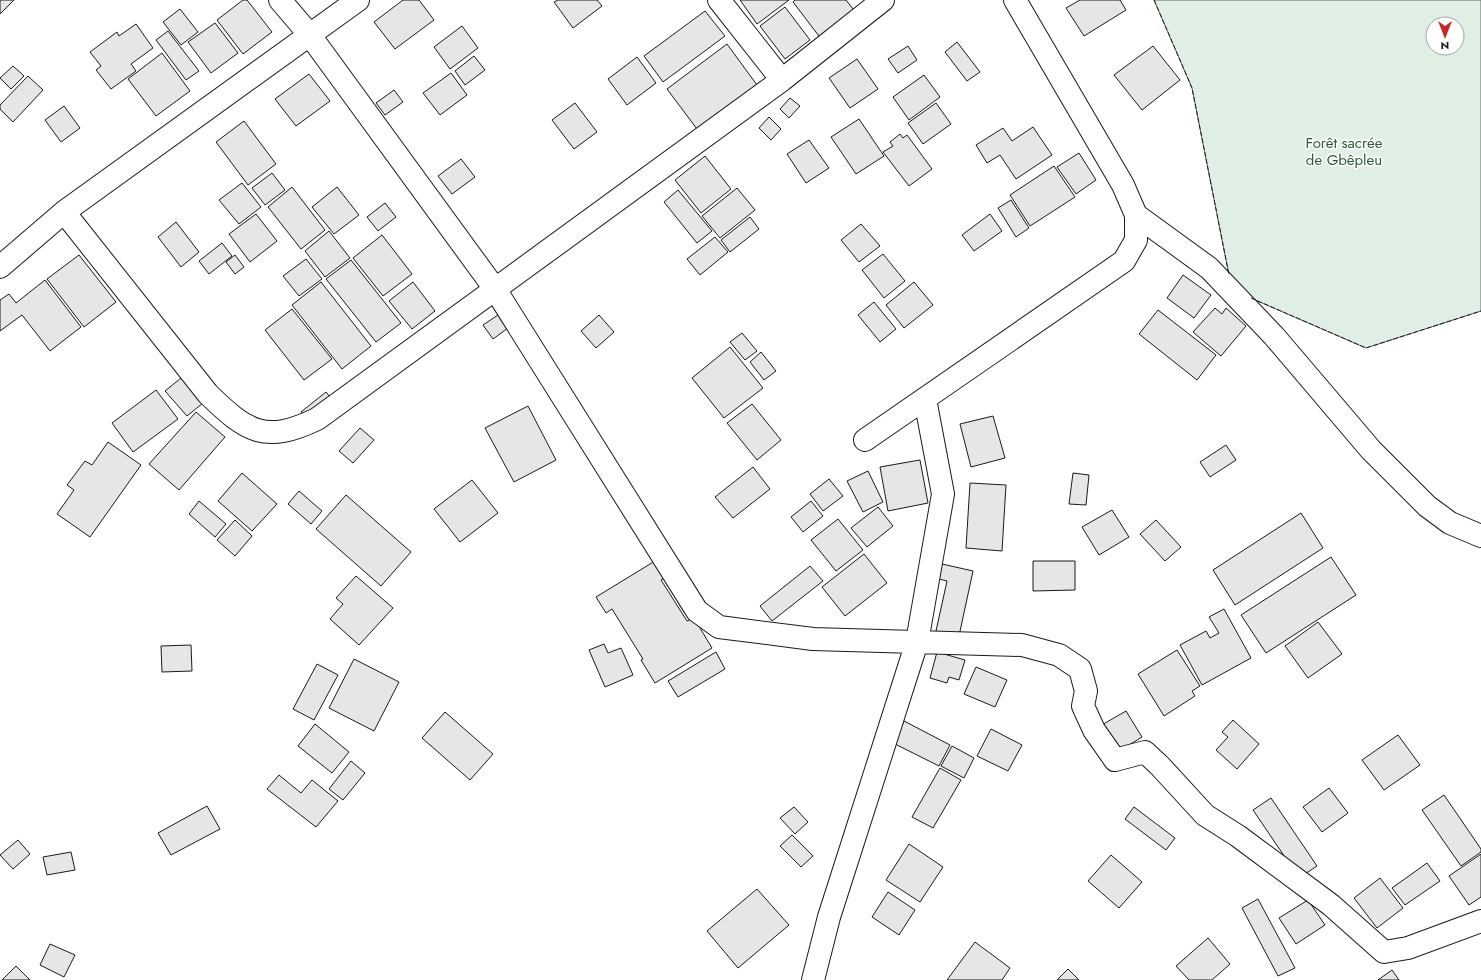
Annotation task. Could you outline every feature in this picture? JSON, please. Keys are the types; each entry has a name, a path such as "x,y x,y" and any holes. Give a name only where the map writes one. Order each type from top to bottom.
{"street":[{"path":"280,0 309,34 495,289 698,612 719,627 813,639 1022,645 1059,655 1080,669 1086,691 1083,706 1094,730 1115,760 1145,752 1205,815 1238,836 1325,901 1384,952 1408,948 1481,921"},
{"path":"0,267 64,212 358,0"},
{"path":"719,0 782,80"},
{"path":"64,212 208,394 233,418 250,429 269,433 297,429 317,419 782,80 883,0"},
{"path":"865,440 1124,261 1136,240 1136,215 1123,185 1015,0"},
{"path":"1136,215 1208,268 1274,336 1371,450 1427,506 1450,523 1481,536"},
{"path":"813,980 829,917 917,642 943,494 925,399"}],"green space":[{"name":"Forêt sacrée de Gbêpleu","path":"1154,0 1481,0 1481,311 1366,348 1232,290 1192,88"}],"building":[{"path":"0,0 14,0 0,14"},
{"path":"243,0 247,0 272,32 243,54 217,20"},
{"path":"403,0 419,0 434,20 395,49 374,22"},
{"path":"558,0 597,0 602,6 573,28 554,2"},
{"path":"740,0 789,0 757,24"},
{"path":"795,0 846,0 857,14 822,40 793,2"},
{"path":"1080,0 1120,0 1126,10 1084,36 1066,8"},
{"path":"785,7 810,40 785,59 760,26"},
{"path":"180,9 198,32 181,45 163,22"},
{"path":"705,11 725,36 663,82 644,56"},
{"path":"215,23 238,53 211,73 188,42"},
{"path":"136,24 153,48 131,64 136,71 111,89 96,70 101,66 90,52 117,32 119,36"},
{"path":"462,26 478,48 450,69 434,47"},
{"path":"168,31 199,71 186,80 156,40"},
{"path":"957,42 980,72 967,81 945,52"},
{"path":"727,44 757,85 697,129 667,89"},
{"path":"908,46 917,60 898,73 888,59"},
{"path":"1153,46 1180,80 1142,110 1114,75"},
{"path":"162,53 190,91 156,116 128,79"},
{"path":"474,56 485,70 465,85 455,71"},
{"path":"637,57 656,83 627,105 608,79"},
{"path":"857,59 878,89 850,108 829,78"},
{"path":"13,66 24,76 11,89 0,78"},
{"path":"451,73 467,95 440,115 423,93"},
{"path":"309,74 330,101 296,126 275,99"},
{"path":"924,75 940,97 909,120 893,97"},
{"path":"28,76 43,90 13,122 0,109 0,105"},
{"path":"394,90 403,102 385,115 376,103"},
{"path":"790,98 800,106 789,118 780,109"},
{"path":"575,103 597,132 574,149 552,120"},
{"path":"936,103 951,124 923,144 908,123"},
{"path":"64,106 80,128 61,142 45,120"},
{"path":"769,117 781,129 771,140 759,128"},
{"path":"859,119 884,156 856,174 831,137"},
{"path":"244,121 276,164 248,185 216,142"},
{"path":"1033,127 1052,155 1016,179 1000,155 987,163 976,145 1003,128 1012,141"},
{"path":"900,134 903,138 907,135 932,169 909,186 883,152 893,146 890,142"},
{"path":"809,140 829,168 806,183 787,154"},
{"path":"1079,153 1096,180 1076,194 1057,167"},
{"path":"705,156 731,189 701,213 675,180"},
{"path":"461,159 475,177 452,194 438,176"},
{"path":"1054,166 1075,197 1030,226 1010,195"},
{"path":"272,173 285,190 265,205 252,188"},
{"path":"242,183 261,207 239,224 219,200"},
{"path":"292,187 325,230 301,249 268,207"},
{"path":"337,187 359,215 334,234 312,207"},
{"path":"737,188 755,210 720,238 702,216"},
{"path":"678,190 712,231 697,243 664,202"},
{"path":"1011,200 1029,228 1016,237 998,208"},
{"path":"385,203 396,217 378,231 367,217"},
{"path":"256,214 277,241 250,262 229,234"},
{"path":"990,214 1002,231 974,251 962,235"},
{"path":"750,217 759,229 730,252 721,240"},
{"path":"176,222 199,252 181,267 158,237"},
{"path":"861,224 880,246 859,262 841,240"},
{"path":"329,231 350,258 325,277 305,251"},
{"path":"382,235 412,274 383,296 353,258"},
{"path":"715,237 728,252 700,275 687,259"},
{"path":"222,243 232,256 209,274 199,261"},
{"path":"883,254 905,281 884,298 862,270"},
{"path":"79,255 116,302 84,327 47,279"},
{"path":"235,255 244,267 235,274 226,262"},
{"path":"306,259 322,279 299,296 283,276"},
{"path":"351,260 401,323 376,342 326,279"},
{"path":"1183,275 1211,295 1194,318 1167,298"},
{"path":"45,280 81,327 50,351 22,315 0,331 0,300 9,294 16,303"},
{"path":"321,282 371,346 342,369 292,305"},
{"path":"413,282 435,311 412,329 389,301"},
{"path":"914,282 933,305 904,328 886,305"},
{"path":"874,302 896,329 880,342 858,315"},
{"path":"1215,308 1222,314 1226,308 1246,326 1221,356 1193,332"},
{"path":"292,309 332,359 304,380 265,330"},
{"path":"1158,310 1216,355 1197,380 1139,334"},
{"path":"498,315 508,328 493,339 483,325"},
{"path":"599,315 614,332 596,348 581,331"},
{"path":"742,333 757,351 745,360 730,342"},
{"path":"730,347 763,388 724,418 692,378"},
{"path":"761,352 776,371 764,380 750,362"},
{"path":"181,378 203,403 187,416 165,391"},
{"path":"156,390 178,419 133,452 112,423"},
{"path":"326,392 336,405 311,425 301,412"},
{"path":"752,404 781,440 757,460 727,423"},
{"path":"528,406 556,460 514,482 485,428"},
{"path":"196,412 225,437 179,490 149,464"},
{"path":"993,416 1005,458 971,467 960,424"},
{"path":"360,428 374,440 353,463 339,451"},
{"path":"108,442 141,465 90,537 57,514 74,490 67,485 85,461 92,465"},
{"path":"1226,445 1236,460 1210,477 1200,462"},
{"path":"920,460 928,503 888,511 880,467"},
{"path":"753,467 770,489 733,518 715,497"},
{"path":"868,471 883,502 863,512 847,481"},
{"path":"242,473 277,504 252,531 218,501"},
{"path":"1073,473 1089,475 1086,505 1069,504"},
{"path":"829,479 843,496 823,511 810,494"},
{"path":"472,480 498,513 460,542 434,509"},
{"path":"970,483 1006,485 1002,551 966,548"},
{"path":"299,491 322,511 311,524 288,504"},
{"path":"346,495 411,552 381,586 316,529"},
{"path":"199,501 226,524 215,537 189,514"},
{"path":"811,501 823,516 803,532 791,517"},
{"path":"878,507 893,526 867,547 851,528"},
{"path":"1112,510 1129,537 1099,555 1082,527"},
{"path":"1301,513 1323,548 1235,605 1213,570"},
{"path":"838,519 863,550 836,571 811,540"},
{"path":"235,520 252,536 235,556 217,540"},
{"path":"1156,520 1181,547 1165,561 1140,534"},
{"path":"864,554 887,583 845,616 822,587"},
{"path":"1331,557 1356,595 1266,653 1241,615"},
{"path":"655,561 666,577 661,580 687,621 694,618 712,648 655,683 641,660 643,659 612,609 606,613 596,597"},
{"path":"1033,561 1075,561 1075,590 1033,591"},
{"path":"942,564 973,571 959,636 936,631 947,581 939,579"},
{"path":"810,566 823,581 772,621 760,606"},
{"path":"356,576 393,608 359,645 330,619 343,604 336,598"},
{"path":"1224,609 1251,658 1202,685 1180,645 1206,631 1210,638 1219,633 1209,617"},
{"path":"1318,622 1342,654 1308,678 1285,646"},
{"path":"604,644 608,653 621,648 633,675 605,687 589,650"},
{"path":"191,645 192,671 162,672 161,646"},
{"path":"1177,650 1200,686 1192,691 1195,696 1164,716 1138,674"},
{"path":"716,652 725,669 678,697 668,681"},
{"path":"937,652 965,660 959,680 949,677 947,683 930,678"},
{"path":"354,659 399,682 374,731 329,708"},
{"path":"317,664 338,675 314,720 293,709"},
{"path":"976,667 1007,680 995,707 964,694"},
{"path":"1126,711 1142,737 1116,753 1100,726"},
{"path":"445,712 493,754 470,780 422,738"},
{"path":"1233,720 1259,744 1237,769 1216,750 1228,737 1222,732"},
{"path":"904,721 950,745 939,766 893,743"},
{"path":"315,724 349,752 332,773 298,746"},
{"path":"991,729 1022,745 1008,771 977,756"},
{"path":"1398,735 1420,765 1384,790 1362,760"},
{"path":"952,746 974,758 964,778 941,766"},
{"path":"351,761 365,773 343,800 329,789"},
{"path":"940,768 961,780 933,828 912,817"},
{"path":"279,775 301,793 312,780 338,801 316,827 267,789"},
{"path":"1329,788 1348,813 1322,832 1303,807"},
{"path":"1444,795 1481,849 1481,852 1461,866 1422,810"},
{"path":"1271,798 1317,866 1299,878 1253,810"},
{"path":"207,806 220,829 171,855 158,833"},
{"path":"794,807 808,822 795,834 780,818"},
{"path":"1134,807 1175,838 1166,850 1125,819"},
{"path":"792,835 813,856 801,867 780,846"},
{"path":"18,840 30,854 13,869 0,855"},
{"path":"909,844 943,867 920,902 886,880"},
{"path":"71,852 75,870 47,875 43,857"},
{"path":"1481,854 1481,897 1469,905 1449,876"},
{"path":"1111,855 1142,882 1119,908 1088,881"},
{"path":"1427,863 1440,881 1405,905 1392,888"},
{"path":"1380,878 1403,908 1377,928 1354,898"},
{"path":"757,889 789,925 738,968 707,931"},
{"path":"888,892 915,910 899,935 872,917"},
{"path":"1258,899 1295,968 1278,976 1242,908"},
{"path":"1308,900 1325,925 1296,944 1279,918"},
{"path":"1208,938 1230,964 1212,980 1189,980 1176,966"},
{"path":"975,942 1010,968 1002,980 947,980"},
{"path":"50,944 75,955 64,977 40,965"},
{"path":"16,966 30,980 2,980"},
{"path":"1068,969 1079,980 1057,980"},
{"path":"1392,970 1399,980 1378,980"}],"fence":[{"path":"1154,0 1192,88 1229,275"},
{"path":"1251,298 1366,348 1481,311"}]}
